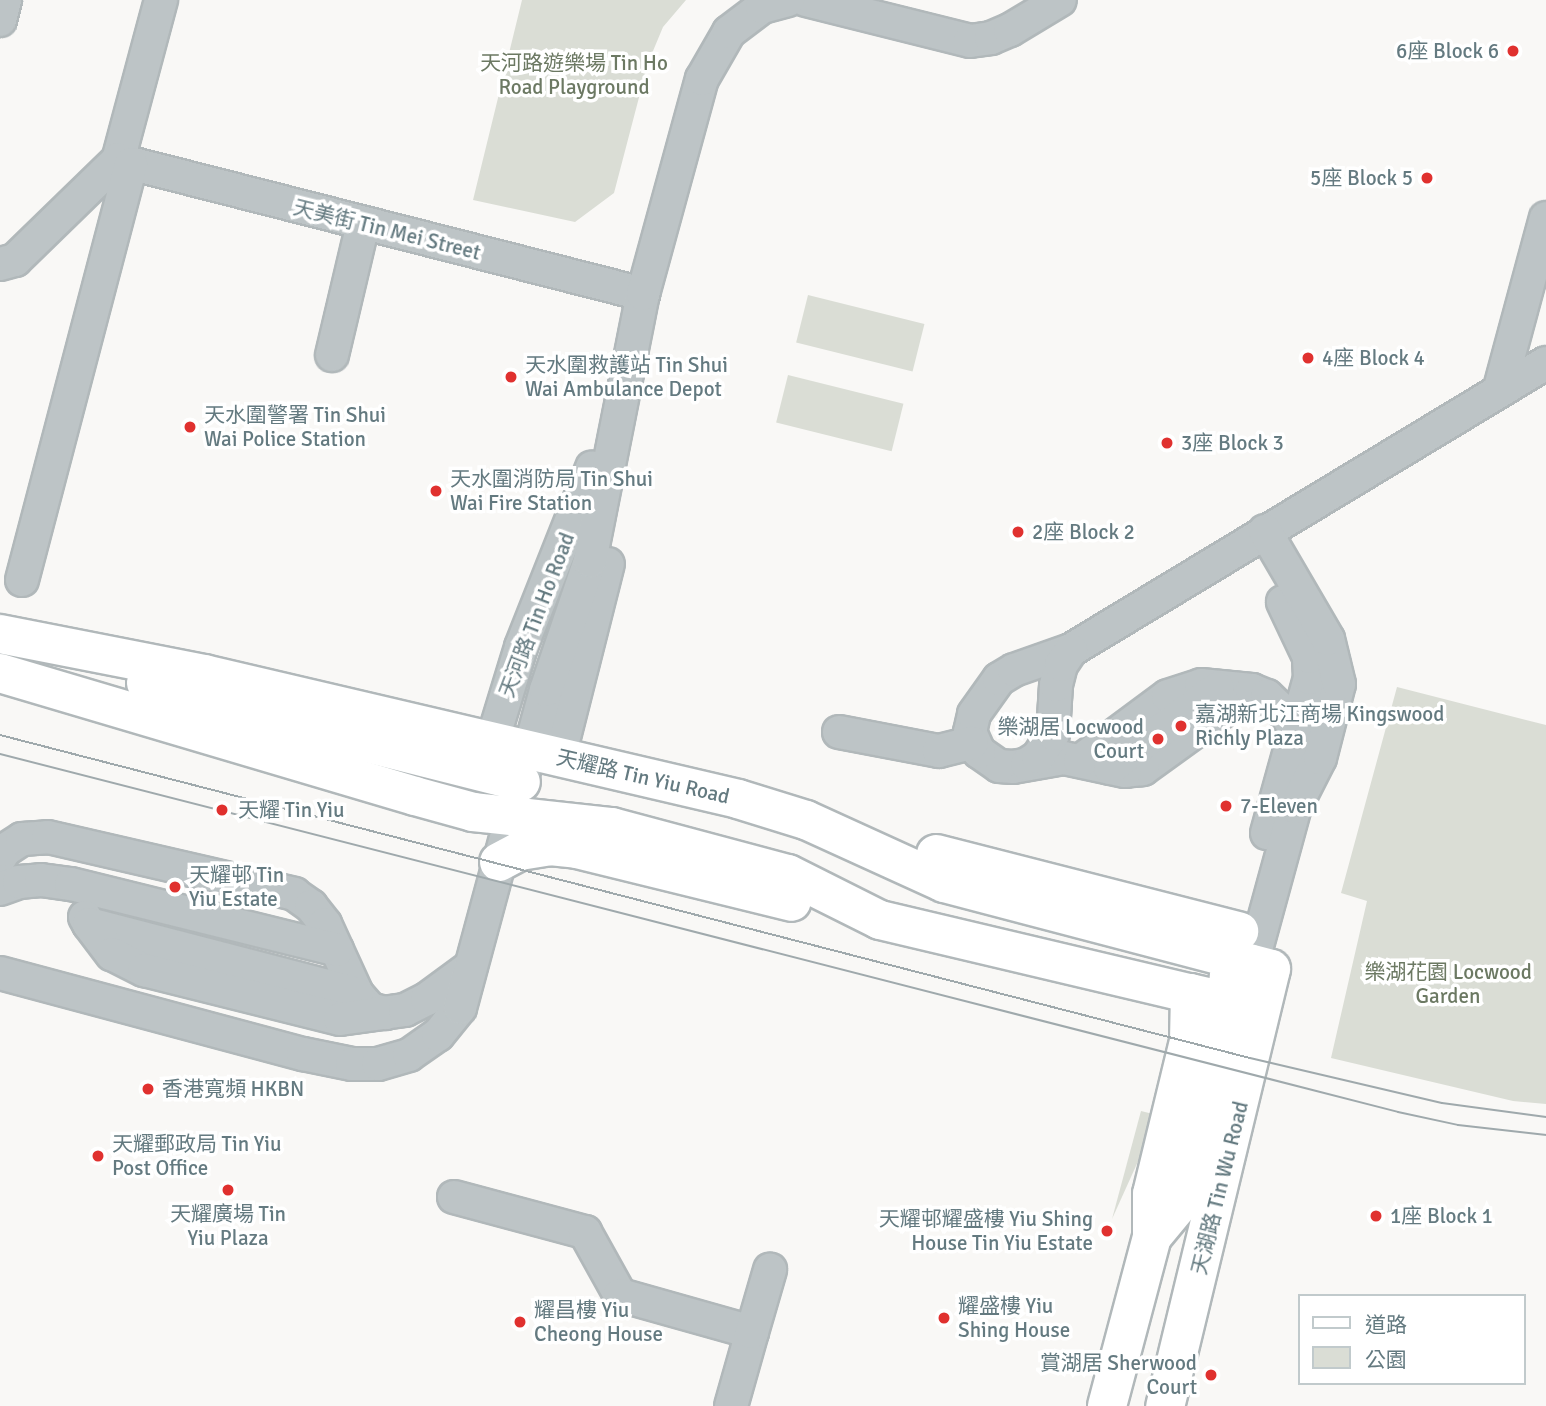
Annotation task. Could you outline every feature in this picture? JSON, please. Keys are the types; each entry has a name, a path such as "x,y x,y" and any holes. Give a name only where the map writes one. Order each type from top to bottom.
{"main road":[{"name":"天耀路 Tin Yiu Road","path":"9,636 204,674 487,758 531,777 612,827 788,874 880,920 1208,997"},
{"name":"天耀路 Tin Yiu Road","path":"0,673 473,811 531,777 738,799 806,820 855,840 898,864 944,883 1249,956"},
{"path":"499,862 520,851 550,846 577,849 788,901 880,920"},
{"path":"1107,1406 1152,1237 1181,1203 1220,1059 1208,997 1242,986 1249,956"},
{"name":"天湖路 Tin Wu Road","path":"1165,1406 1249,956"}],"street":[{"path":"0,20 5,0"},
{"path":"22,580 161,0"},
{"name":"天河路 Tin Ho Road","path":"0,973 352,1064 379,1064 409,1055 439,1035 460,1008 499,862 531,777 546,690 590,561 643,294 702,79 729,32 762,7 788,0"},
{"path":"806,0 970,41 991,38 1010,30 1060,0"},
{"path":"0,264 15,260 124,162"},
{"name":"天美街 Tin Mei Street","path":"124,162 643,294"},
{"path":"1500,388 1546,218"},
{"path":"332,355 363,224"},
{"path":"1252,690 1153,763 1125,771 1064,758 999,766 979,752 972,743 970,732 974,713 999,679 1014,670 1071,650 1500,388 1546,363"},
{"name":"天河路 Tin Ho Road","path":"473,811 521,647 562,549 624,382"},
{"path":"1249,956 1296,732 1310,678 1309,657 1256,536"},
{"path":"1249,956 1295,807 1320,758 1339,684 1328,639 1256,536"},
{"path":"1027,764 1038,757 1053,734 1056,685 1061,665 1071,650"},
{"path":"1095,765 1168,696 1201,685 1252,690 1277,704 1296,732"},
{"path":"839,732 939,751 972,743"},
{"path":"7,843 48,836 293,894 311,906 337,950 357,994 370,1009 386,1013"},
{"path":"0,889 19,882 41,880 71,884 337,950"},
{"path":"41,880 64,891 111,954 144,970 340,1019 405,1010 427,999 469,968"},
{"path":"89,924 357,994"},
{"path":"454,1197 585,1232 620,1295 752,1332"},
{"path":"731,1406 770,1270"}],"green space":[{"name":"天河路遊樂場 Tin Ho Road Playground","path":"522,0 686,0 663,27 648,63 614,193 575,222 473,200"},
{"path":"808,295 924,324 913,372 796,343"},
{"path":"788,375 903,404 892,451 776,423"},
{"name":"樂湖花園 Locwood Garden","path":"1397,687 1546,725 1546,1104 1513,1101 1331,1058 1367,901 1341,893"},
{"path":"1141,1111 1153,1114 1145,1146 1112,1219"}],"tram line":[{"path":"0,735 1250,1058 1442,1103 1546,1117"},
{"path":"0,754 1398,1112 1458,1125 1546,1135"}],"place":[{"name":"6座 Block 6","path":"1513,51"},
{"name":"5座 Block 5","path":"1427,178"},
{"name":"4座 Block 4","path":"1308,358"},
{"name":"天水圍救護站 Tin Shui Wai Ambulance Depot","path":"511,377"},
{"name":"天水圍警署 Tin Shui Wai Police Station","path":"190,427"},
{"name":"3座 Block 3","path":"1167,443"},
{"name":"天水圍消防局 Tin Shui Wai Fire Station","path":"436,491"},
{"name":"2座 Block 2","path":"1018,532"},
{"name":"嘉湖新北江商場 Kingswood Richly Plaza","path":"1181,726"},
{"name":"樂湖居 Locwood Court","path":"1158,739"},
{"name":"7-Eleven","path":"1226,806"},
{"name":"天耀 Tin Yiu","path":"222,810"},
{"name":"天耀邨 Tin Yiu Estate","path":"175,887"},
{"name":"香港寬頻 HKBN","path":"148,1089"},
{"name":"天耀郵政局 Tin Yiu Post Office","path":"98,1156"},
{"name":"天耀廣場 Tin Yiu Plaza","path":"228,1190"},
{"name":"1座 Block 1","path":"1376,1216"},
{"name":"天耀邨耀盛樓 Yiu Shing House Tin Yiu Estate","path":"1107,1231"},
{"name":"耀盛樓 Yiu Shing House","path":"944,1318"},
{"name":"耀昌樓 Yiu Cheong House","path":"520,1322"},
{"name":"賞湖居 Sherwood Court","path":"1211,1375"}]}
